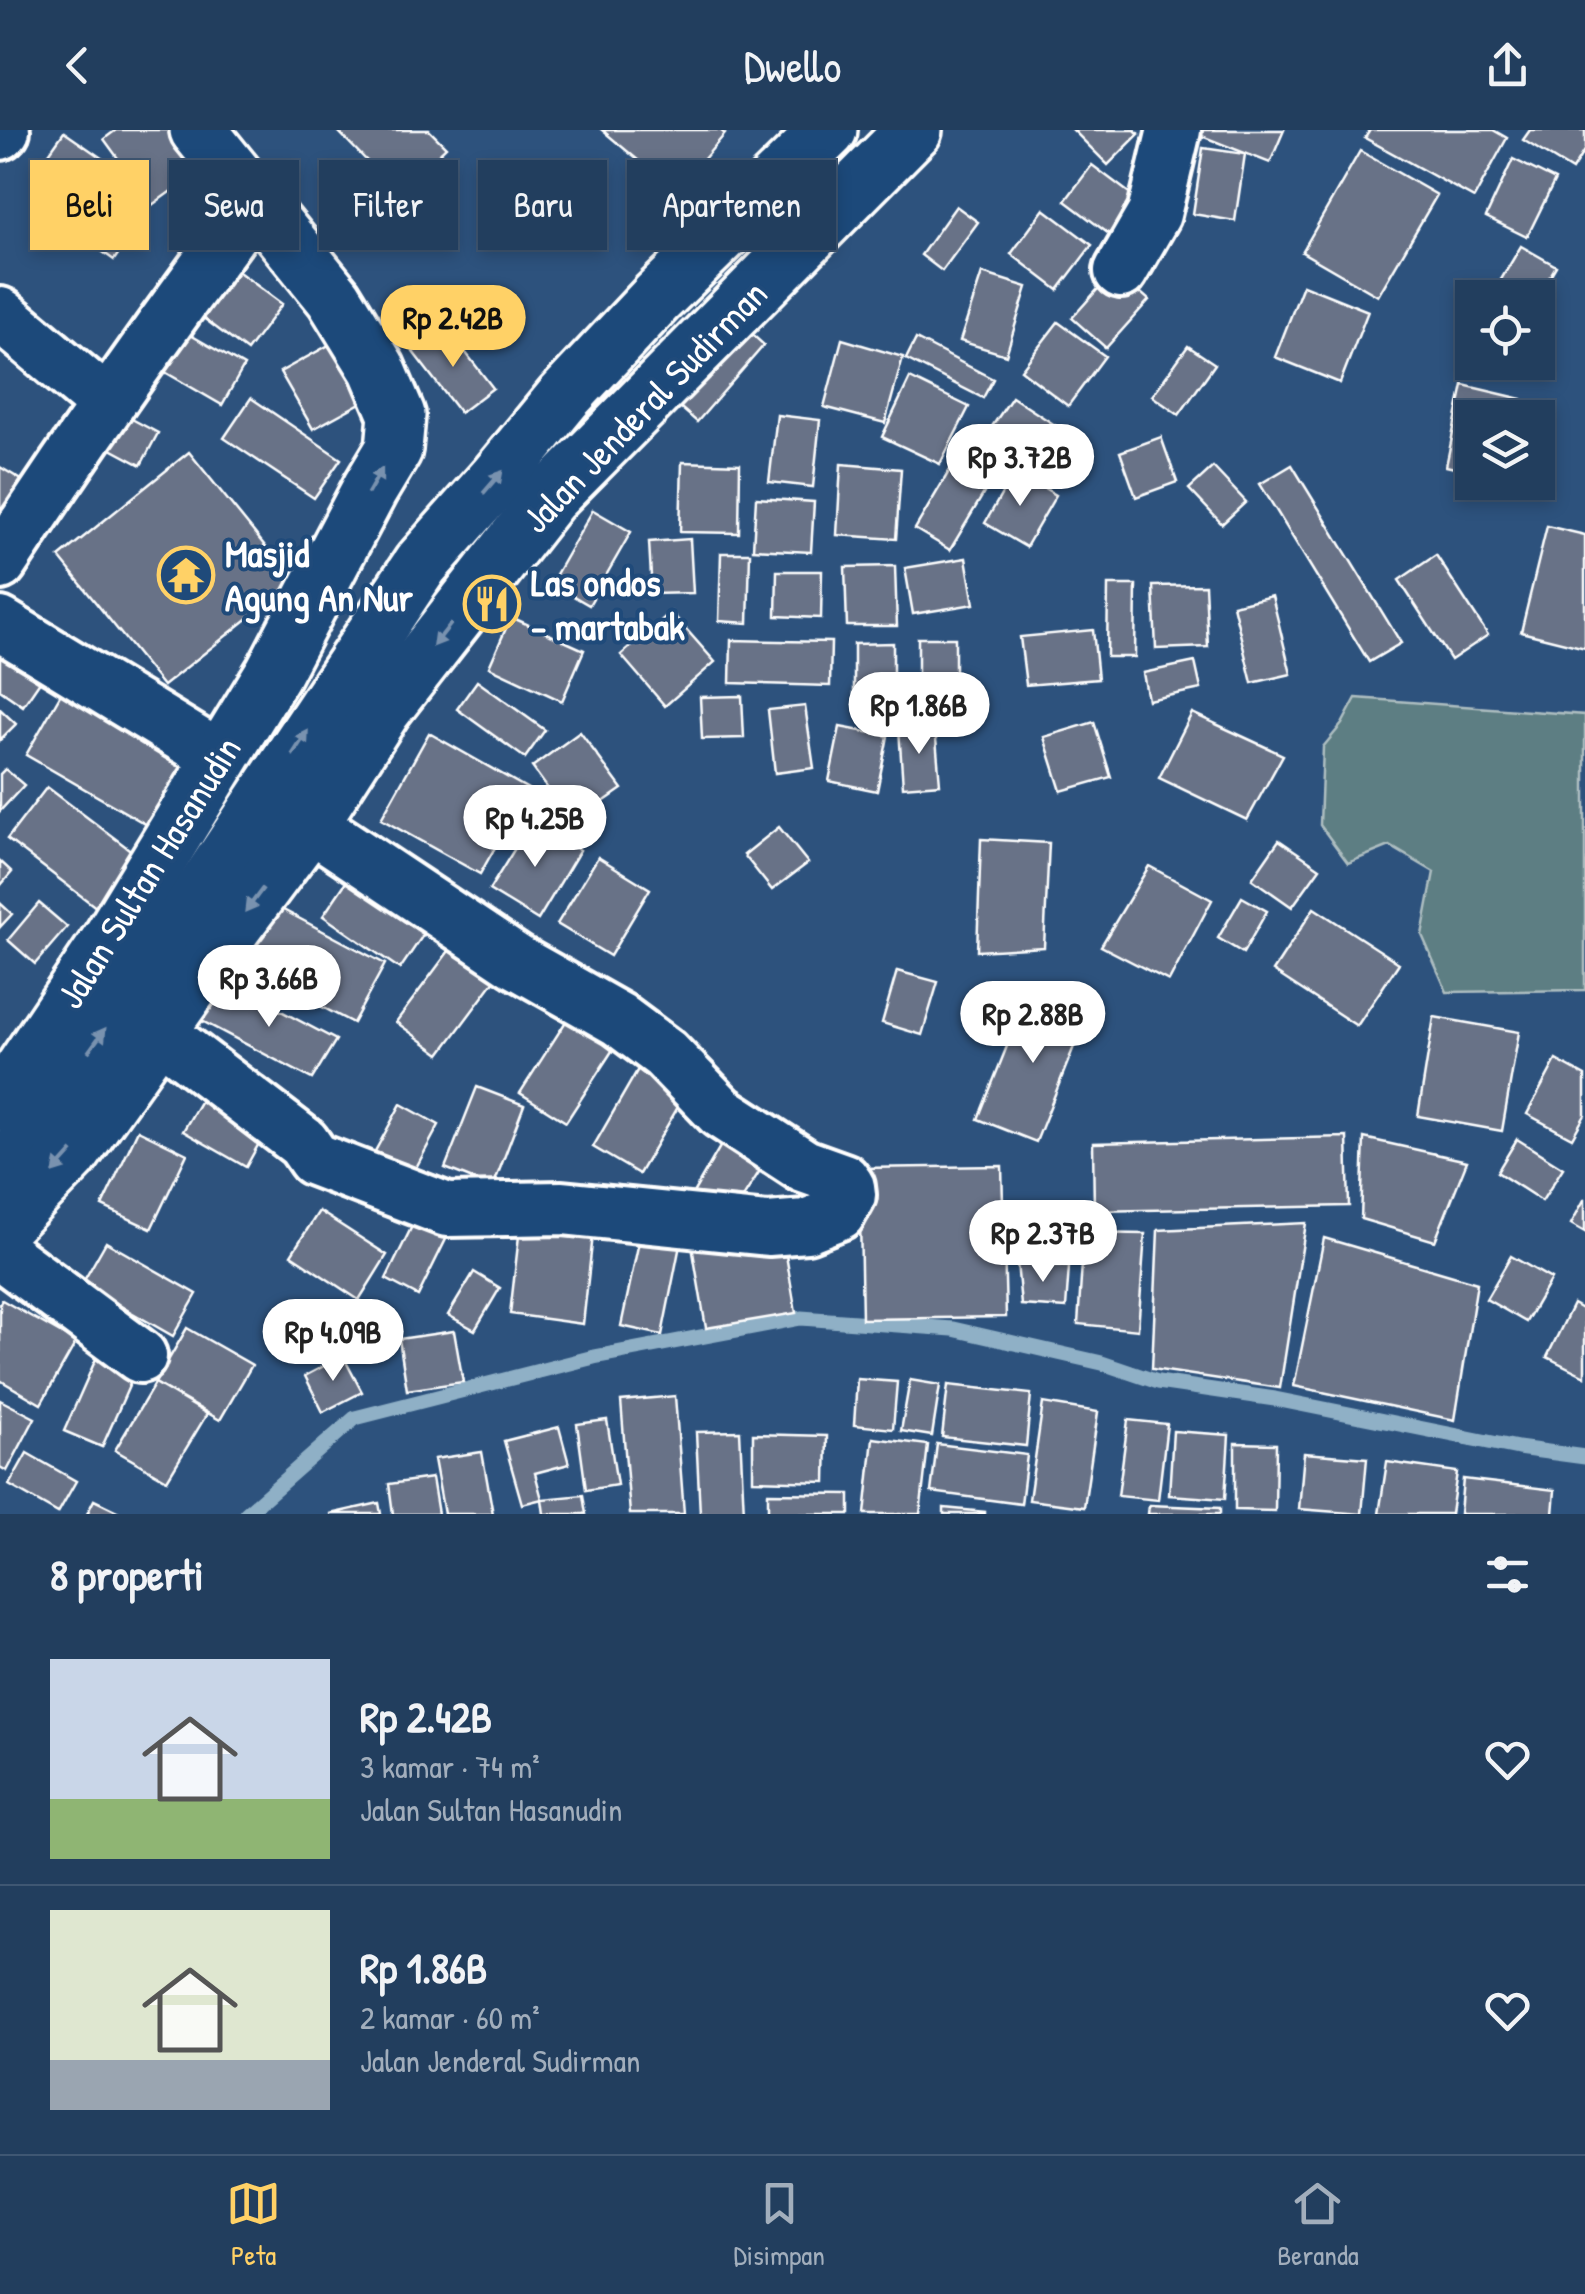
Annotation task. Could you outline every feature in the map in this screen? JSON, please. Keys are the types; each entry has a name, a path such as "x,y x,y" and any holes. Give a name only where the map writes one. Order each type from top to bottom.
{"main road":[{"name":"Jalan Sultan Hasanudin","path":"198,130 222,160"},
{"name":"Jalan Jenderal Sudirman","path":"0,1177 185,918 421,564 563,398 657,298 829,130"},
{"name":"Jalan Jenderal Sudirman","path":"0,1228 70,1156 310,824 383,710 548,498 914,130"},
{"name":"Jalan Sultan Hasanudin","path":"0,1103 111,938 272,673 394,449 398,415 377,368 334,298 295,250"},
{"path":"270,788 310,824"}],"street":[{"path":"1121,272 1154,214 1174,130"},
{"path":"0,563 107,404 218,250"},
{"path":"0,314 107,404"},
{"path":"0,624 220,758"},
{"path":"158,1032 303,1143 314,1159 447,1210 562,1208 768,1229 806,1226 840,1213 849,1195 843,1180 804,1166 720,1112 665,1054 618,1019 517,962 310,824"},
{"path":"0,1252 140,1356"}],"green space":[{"path":"1356,698 1585,715 1585,990 1447,992 1422,935 1434,872 1390,846 1348,863 1320,825 1323,747"}],"building":[{"path":"116,130 175,130 196,160 169,160 169,193 152,205 149,160 119,160 104,139"},
{"path":"337,130 429,130 446,147 432,160 366,160"},
{"path":"602,130 720,130 725,134 703,160 638,160"},
{"path":"1073,130 1135,130 1139,134 1108,165"},
{"path":"1284,130 1270,163 1194,133"},
{"path":"1370,130 1493,130 1507,138 1474,198 1365,138"},
{"path":"1530,130 1585,130 1585,149 1572,170 1523,140"},
{"path":"64,132 105,160 44,160"},
{"path":"1203,148 1245,154 1235,221 1193,214"},
{"path":"1360,151 1437,195 1378,296 1302,252"},
{"path":"1513,159 1555,180 1527,237 1486,217"},
{"path":"1092,165 1136,198 1109,234 1065,201"},
{"path":"956,206 978,222 942,271 921,255"},
{"path":"1044,209 1092,245 1058,290 1011,254"},
{"path":"1521,246 1556,266 1548,280 1501,280"},
{"path":"100,250 121,250 114,260"},
{"path":"228,264 282,304 247,351 194,311"},
{"path":"1115,270 1149,300 1106,348 1072,318"},
{"path":"982,273 1027,287 1006,355 960,341"},
{"path":"1303,285 1368,311 1340,383 1275,357"},
{"path":"735,319 764,345 697,422 667,396"},
{"path":"1058,322 1105,356 1068,406 1021,370"},
{"path":"175,326 244,366 222,405 153,365"},
{"path":"446,327 493,388 460,413 413,352"},
{"path":"340,339 373,396 313,429 280,372"},
{"path":"842,339 903,357 885,423 824,407"},
{"path":"916,339 993,379 983,398 906,359"},
{"path":"1188,346 1215,364 1179,415 1152,396"},
{"path":"910,378 969,407 940,464 882,437"},
{"path":"1463,385 1522,399 1522,400 1460,400"},
{"path":"1012,397 1055,425 1034,456 991,428"},
{"path":"251,398 341,459 314,498 224,438"},
{"path":"777,415 820,420 813,487 769,482"},
{"path":"128,417 158,433 141,465 111,449"},
{"path":"1455,423 1455,468 1446,466"},
{"path":"1161,437 1177,482 1136,497 1120,452"},
{"path":"189,452 294,582 163,686 59,557"},
{"path":"682,462 740,464 739,533 680,532"},
{"path":"954,463 990,483 950,550 915,529"},
{"path":"841,464 901,469 896,539 837,535"},
{"path":"1292,465 1401,643 1369,662 1260,484"},
{"path":"0,467 35,488 0,547"},
{"path":"1213,467 1246,502 1222,524 1189,489"},
{"path":"1015,471 1056,495 1026,547 985,523"},
{"path":"756,498 814,502 811,552 753,549"},
{"path":"593,510 631,532 589,605 551,583"},
{"path":"1547,526 1585,535 1585,648 1521,632"},
{"path":"690,539 693,593 652,594 649,542"},
{"path":"721,553 750,553 748,623 719,621"},
{"path":"1436,555 1488,635 1451,660 1399,580"},
{"path":"966,558 974,604 913,614 905,568"},
{"path":"895,566 897,626 847,626 845,567"},
{"path":"777,571 822,571 821,618 776,616"},
{"path":"1108,585 1136,585 1135,657 1107,657"},
{"path":"1205,585 1208,647 1156,649 1153,586"},
{"path":"1272,596 1291,674 1252,683 1233,605"},
{"path":"671,612 715,662 665,706 621,655"},
{"path":"511,617 584,650 562,701 489,667"},
{"path":"1093,630 1098,679 1026,685 1020,637"},
{"path":"918,638 955,638 955,690 918,690"},
{"path":"0,639 47,671 23,706 0,690"},
{"path":"731,640 831,642 830,686 730,683"},
{"path":"893,643 893,695 854,695 854,644"},
{"path":"1195,662 1201,689 1148,700 1143,673"},
{"path":"477,681 545,730 525,758 457,709"},
{"path":"67,683 197,759 156,830 26,755"},
{"path":"742,696 744,738 702,739 700,697"},
{"path":"805,706 814,768 775,773 768,710"},
{"path":"0,709 16,724 0,740"},
{"path":"1192,713 1283,755 1247,820 1159,778"},
{"path":"1094,722 1111,777 1061,791 1044,737"},
{"path":"840,727 888,736 877,791 829,781"},
{"path":"935,727 940,784 903,787 899,729"},
{"path":"580,732 622,789 573,823 532,767"},
{"path":"429,733 528,789 480,874 381,819"},
{"path":"5,769 24,785 0,811 0,774"},
{"path":"47,787 137,855 97,908 7,839"},
{"path":"532,821 580,850 538,920 489,890"},
{"path":"779,827 808,863 772,890 744,855"},
{"path":"981,839 1049,843 1044,947 977,951"},
{"path":"1279,840 1320,868 1292,907 1252,879"},
{"path":"598,857 650,889 610,956 557,924"},
{"path":"0,861 12,872 0,886"},
{"path":"357,866 434,919 400,969 323,916"},
{"path":"1149,866 1212,900 1169,981 1101,946"},
{"path":"1242,897 1267,911 1243,953 1218,938"},
{"path":"0,903 12,914 0,927"},
{"path":"39,903 67,927 35,964 8,940"},
{"path":"272,904 385,964 353,1023 240,964"},
{"path":"1314,908 1399,963 1357,1026 1273,971"},
{"path":"460,936 504,968 440,1054 396,1022"},
{"path":"897,971 938,982 922,1035 882,1023"},
{"path":"224,981 336,1040 312,1079 202,1021"},
{"path":"1029,991 1087,1014 1036,1142 978,1119"},
{"path":"579,1001 625,1031 566,1122 520,1093"},
{"path":"1434,1017 1519,1032 1502,1131 1418,1116"},
{"path":"645,1057 692,1083 639,1174 593,1147"},
{"path":"1556,1060 1585,1076 1585,1115 1572,1138 1527,1114"},
{"path":"477,1087 524,1105 493,1187 445,1168"},
{"path":"207,1090 269,1125 246,1167 183,1131"},
{"path":"401,1104 439,1125 412,1175 373,1155"},
{"path":"138,1130 187,1154 151,1229 102,1206"},
{"path":"728,1133 768,1158 730,1218 689,1200"},
{"path":"1347,1137 1349,1206 1094,1211 1093,1143"},
{"path":"1364,1138 1467,1161 1435,1241 1361,1219"},
{"path":"1517,1139 1563,1168 1542,1201 1497,1172"},
{"path":"1002,1166 1006,1317 862,1319 859,1168"},
{"path":"1585,1198 1585,1232 1571,1224"},
{"path":"420,1210 453,1225 418,1296 386,1279"},
{"path":"319,1211 387,1255 359,1300 291,1255"},
{"path":"521,1218 594,1226 583,1324 510,1314"},
{"path":"1306,1223 1280,1388 1152,1369 1158,1230"},
{"path":"641,1232 681,1240 662,1335 621,1326"},
{"path":"782,1232 796,1313 706,1328 692,1246"},
{"path":"1084,1233 1145,1234 1138,1330 1078,1324"},
{"path":"1324,1238 1477,1283 1455,1420 1294,1386"},
{"path":"106,1242 197,1294 173,1336 82,1284"},
{"path":"1511,1256 1551,1279 1526,1322 1486,1299"},
{"path":"1017,1262 1069,1267 1066,1308 1021,1305"},
{"path":"474,1272 500,1288 475,1330 448,1315"},
{"path":"2,1300 76,1342 41,1404 0,1380"},
{"path":"359,1300 395,1321 380,1348 343,1327"},
{"path":"1573,1304 1585,1311 1585,1376 1547,1357"},
{"path":"187,1328 252,1365 220,1420 155,1383"},
{"path":"454,1331 463,1382 407,1390 399,1339"},
{"path":"99,1352 137,1368 102,1447 64,1431"},
{"path":"343,1356 362,1392 323,1412 305,1376"},
{"path":"857,1379 897,1382 893,1429 854,1425"},
{"path":"910,1380 940,1385 932,1436 901,1431"},
{"path":"155,1383 207,1414 167,1480 115,1450"},
{"path":"948,1385 1031,1394 1026,1446 942,1437"},
{"path":"675,1396 684,1514 630,1514 621,1401"},
{"path":"0,1400 35,1418 7,1471 0,1467"},
{"path":"1043,1403 1098,1412 1084,1507 1029,1500"},
{"path":"607,1420 617,1485 586,1490 577,1424"},
{"path":"1128,1420 1167,1424 1158,1500 1118,1496"},
{"path":"559,1427 569,1464 535,1473 542,1499 522,1504 504,1441"},
{"path":"740,1431 744,1514 700,1514 696,1432"},
{"path":"1173,1431 1229,1435 1225,1499 1169,1495"},
{"path":"753,1434 827,1436 826,1482 753,1480"},
{"path":"873,1438 928,1445 920,1514 865,1514"},
{"path":"1235,1443 1276,1444 1275,1511 1235,1510"},
{"path":"937,1444 1027,1455 1021,1504 931,1492"},
{"path":"482,1452 493,1514 444,1514 434,1459"},
{"path":"27,1453 76,1481 58,1513 9,1485"},
{"path":"1304,1453 1367,1458 1362,1514 1299,1509"},
{"path":"1387,1462 1457,1472 1451,1514 1379,1514"},
{"path":"432,1478 438,1514 393,1514 389,1484"},
{"path":"1463,1479 1555,1490 1553,1514 1460,1514"},
{"path":"768,1493 850,1494 850,1514 768,1514"},
{"path":"583,1495 586,1514 544,1514 542,1499"},
{"path":"94,1500 123,1514 87,1514"},
{"path":"379,1503 381,1514 330,1514"},
{"path":"1149,1505 1220,1508 1220,1514 1148,1514"},
{"path":"944,1508 985,1512 985,1514 944,1514"}],"waterway":[{"path":"246,1514 355,1418 594,1357 801,1318 953,1329 1102,1363 1158,1382 1275,1399 1518,1448 1585,1457"}],"place":[{"name":"Masjid Agung An Nur","path":"186,575"},
{"name":"Las ondos - martabak","path":"492,604"}]}
